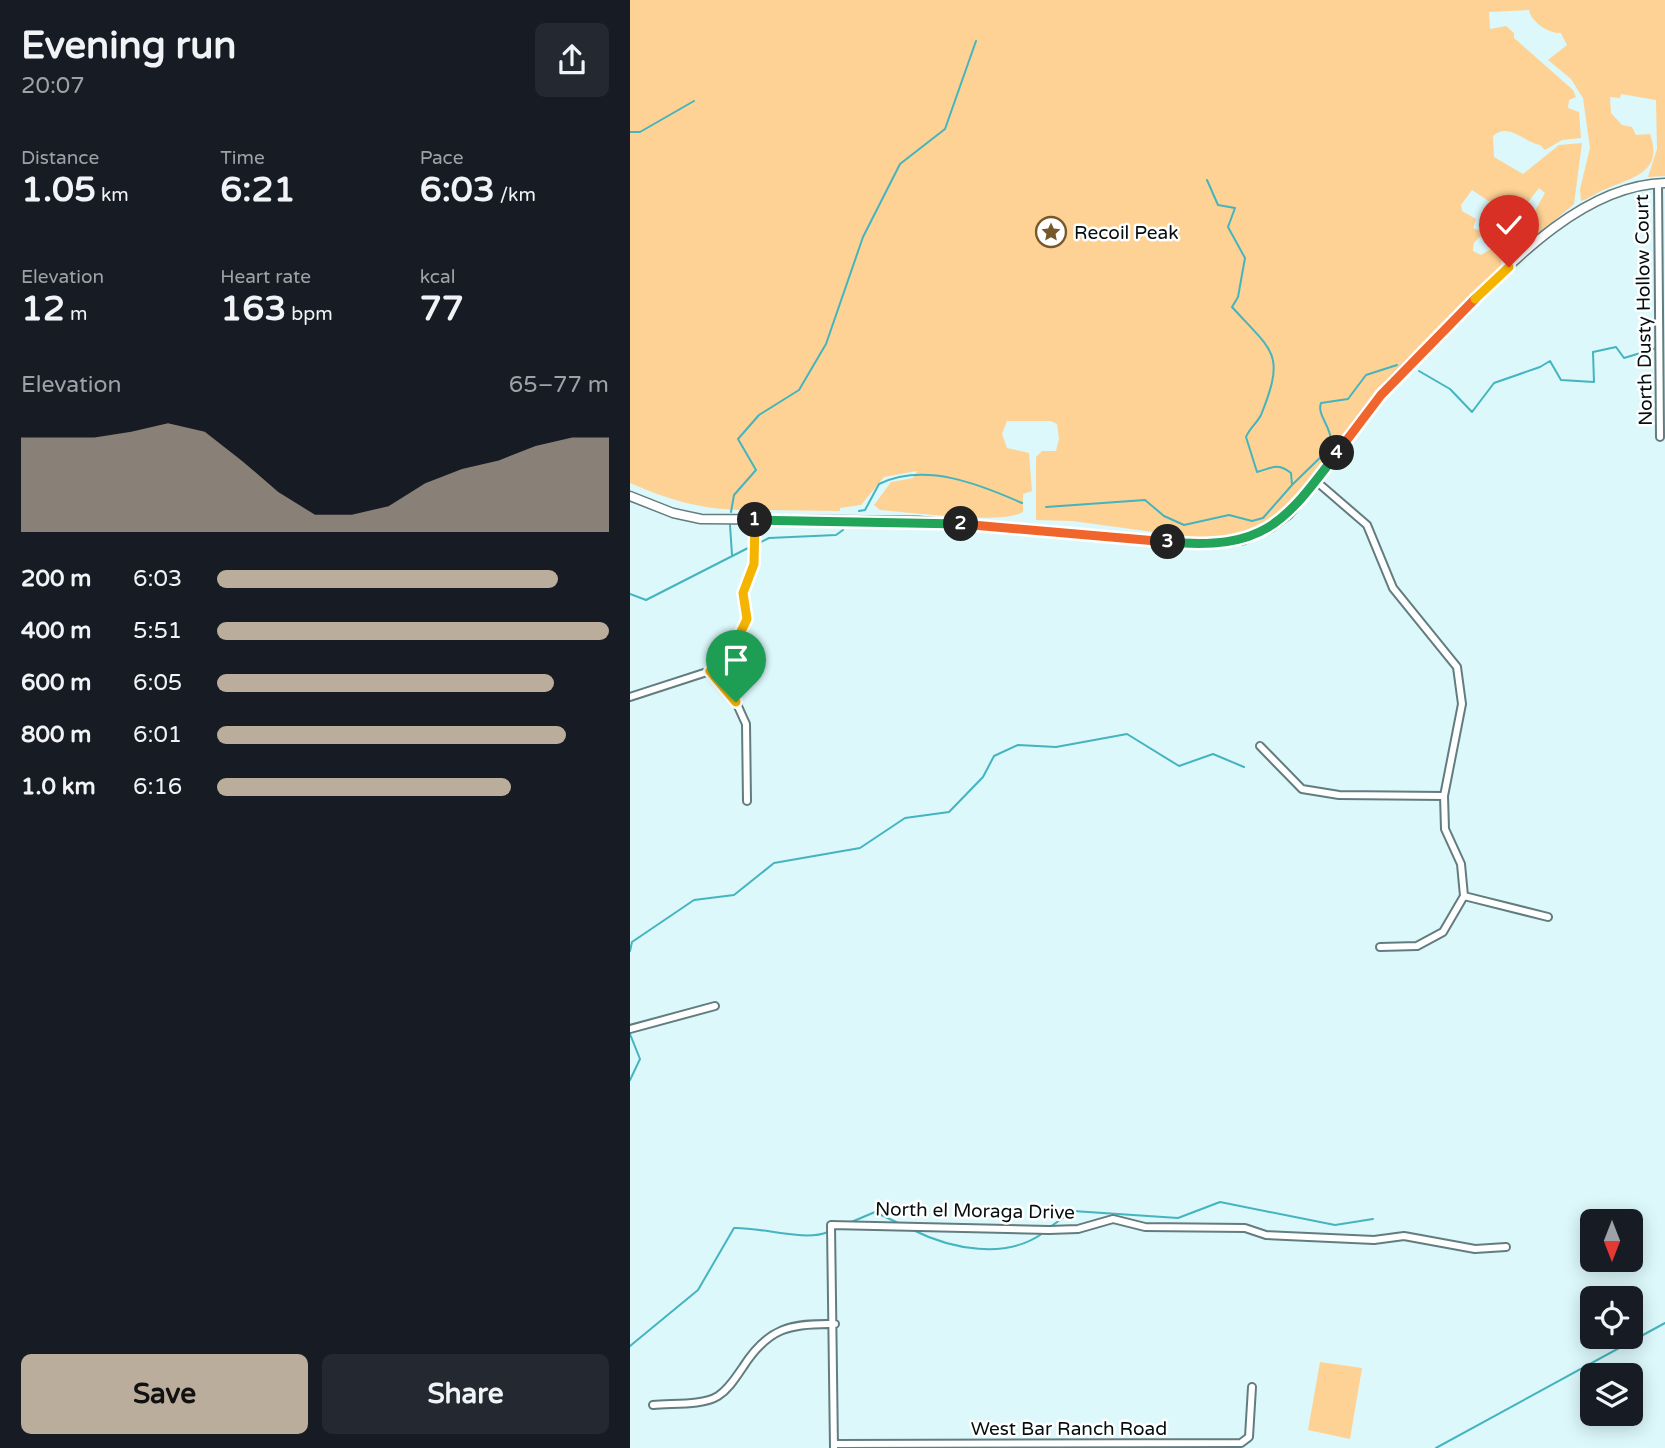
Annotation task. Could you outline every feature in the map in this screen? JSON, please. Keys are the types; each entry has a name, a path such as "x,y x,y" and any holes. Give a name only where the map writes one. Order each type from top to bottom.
{"main road":[{"path":"630,496 687,516 753,520 918,521 1193,544 1243,540 1270,528 1289,514 1381,395 1501,273 1579,210 1615,192 1661,183"}],"street":[{"name":"North Dusty Hollow Court","path":"1660,437 1661,183"},
{"path":"1316,481 1367,524 1393,587 1457,667 1462,704 1444,796 1445,829 1461,864 1464,896 1443,932 1417,946 1380,947"},
{"path":"630,697 710,671 735,644 747,619 743,593 754,564 753,520"},
{"path":"710,671 736,702 746,724 747,801"},
{"path":"1260,746 1302,789 1339,795 1444,796"},
{"path":"1464,896 1548,917"},
{"path":"630,1029 715,1006"},
{"name":"North el Moraga Drive","path":"835,1446 835,1324 831,1225 1049,1230 1079,1228 1113,1219 1144,1227 1245,1228 1266,1234 1374,1240 1404,1236 1475,1249 1506,1247"},
{"path":"653,1405 718,1396 734,1381 752,1352 773,1333 799,1323 835,1324"},
{"name":"West Bar Ranch Road","path":"835,1446 1241,1443 1249,1437 1252,1387"}],"shaded area":[{"path":"630,0 1665,0 1665,176 1648,177 1657,149 1656,100 1621,94 1620,98 1610,97 1611,113 1622,125 1632,127 1636,135 1650,134 1653,157 1643,172 1635,177 1581,201 1580,189 1590,148 1583,98 1571,79 1548,60 1567,45 1561,33 1551,32 1541,26 1533,19 1529,10 1489,12 1490,29 1506,26 1514,33 1514,38 1573,90 1576,97 1569,100 1568,108 1579,112 1581,138 1562,140 1545,150 1516,134 1499,132 1493,136 1494,157 1523,174 1559,145 1582,143 1574,204 1509,259 1508,247 1521,236 1545,193 1539,188 1528,202 1508,217 1505,207 1493,204 1472,190 1461,205 1462,211 1476,219 1473,228 1480,231 1487,217 1492,216 1498,220 1501,227 1475,241 1473,251 1481,255 1491,249 1502,248 1501,266 1364,406 1296,501 1265,526 1214,538 1198,538 1072,521 1036,520 1036,457 1042,451 1056,451 1059,439 1057,424 1051,421 1007,421 1002,434 1007,448 1029,453 1032,491 1023,494 1023,512 1012,516 976,518 932,515 880,510 874,505 891,482 913,478 917,471 884,477 861,505 840,508 840,511 762,510 749,513 746,510 701,506 630,483"},
{"path":"1320,1362 1362,1368 1350,1439 1308,1430"}],"waterway":[{"path":"731,512 734,495 756,470 738,439 759,415 799,390 826,344 863,237 900,164 945,129 976,41"},
{"path":"630,132 640,132 694,101"},
{"path":"1046,507 1145,500 1164,516 1184,525 1229,515 1252,521 1263,518 1292,485 1291,473 1282,468 1274,467 1257,472 1246,437 1261,415 1269,394 1274,365 1266,345 1232,307 1238,297 1245,258 1228,227 1235,208 1218,205 1207,180"},
{"path":"1419,371 1450,389 1472,412 1494,383 1550,361 1561,380 1594,382 1593,352 1616,347 1624,358 1657,348"},
{"path":"1292,485 1330,448 1330,435 1321,413 1321,403 1348,399 1366,375 1397,365"},
{"path":"859,511 865,510 879,484 915,475 952,478 1022,503"},
{"path":"730,525 732,555"},
{"path":"759,543 769,538 836,535 843,530"},
{"path":"630,594 646,600 748,548"},
{"path":"630,951 632,942 694,900 734,895 774,863 860,848 905,818 949,812 983,777 994,756 1018,745 1056,747 1127,734 1179,766 1213,754 1244,767"},
{"path":"630,1034 640,1059 630,1080"},
{"path":"1050,1227 1073,1211 1178,1218 1220,1202 1335,1225 1373,1219"},
{"path":"849,1223 875,1212 898,1223"},
{"path":"630,1346 698,1290 734,1228 795,1235 828,1232"},
{"path":"913,1230 944,1242 978,1249 1012,1247 1043,1233"},
{"path":"1436,1448 1665,1323"}],"place":[{"name":"Recoil Peak","path":"1051,232"}],"route":[{"path":"736,702 710,671 735,644 747,619 743,593 754,564 753,520 918,521 1193,544 1243,540 1270,528 1289,514 1381,395 1509,267"}]}
